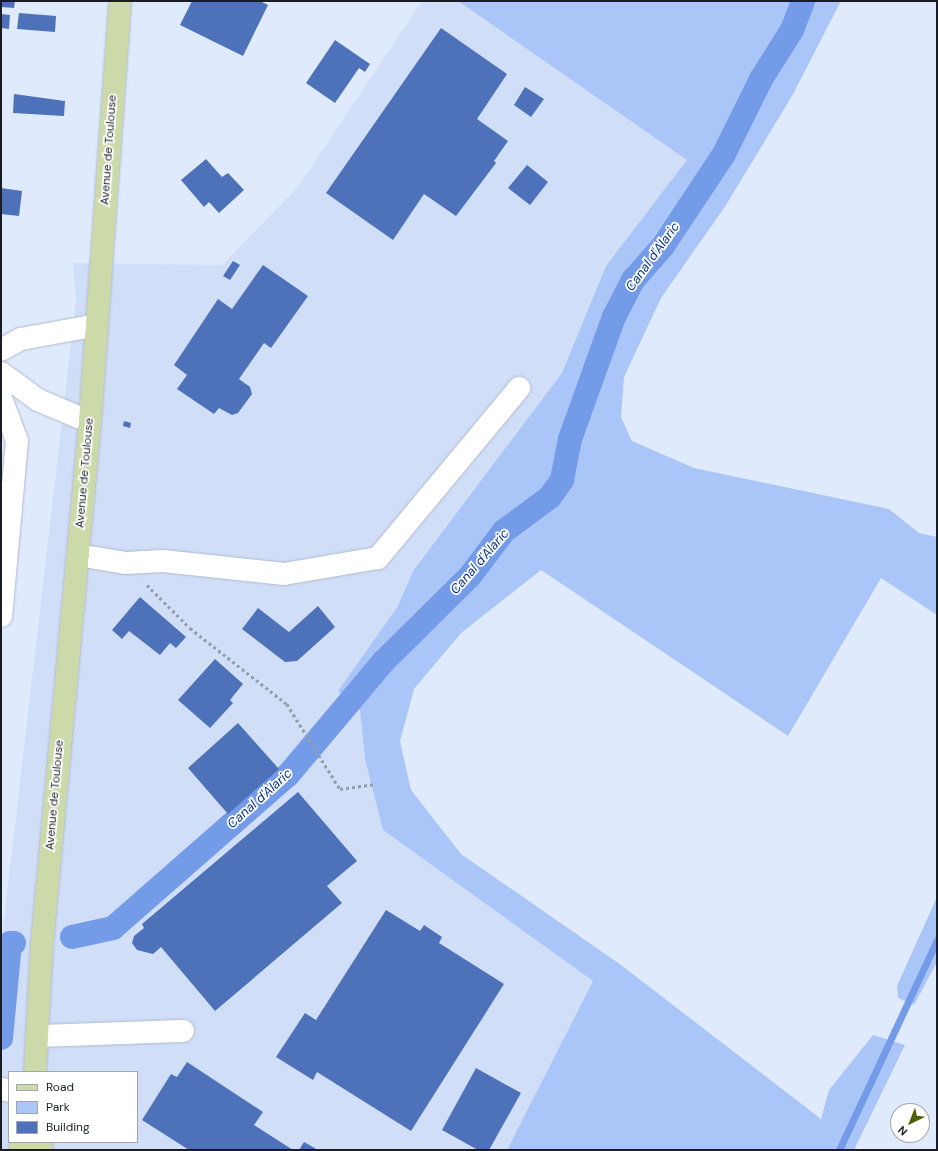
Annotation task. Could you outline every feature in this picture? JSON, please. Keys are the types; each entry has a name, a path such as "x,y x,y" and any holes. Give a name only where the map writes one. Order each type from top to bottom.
{"main road":[{"name":"Avenue de Toulouse","path":"35,1071 42,944 90,422 120,1"}],"street":[{"path":"1,350 21,339 97,325"},
{"path":"1,373 38,400 90,422"},
{"path":"78,555 126,563 163,561 284,574 378,558 519,388"},
{"path":"1,398 17,441 1,616"},
{"path":"37,1036 183,1031"}],"path":[{"path":"126,563 190,628 274,690 309,734 340,789 376,784"}],"shaded area":[{"path":"422,1 458,1 688,160 606,266 562,373 413,571 398,606 338,691 360,710 365,759 383,830 593,981 507,1150 1,1150 1,946 76,300 73,263 222,265 297,188"}],"green space":[{"path":"458,1 841,1 792,96 726,205 661,298 624,377 621,417 632,441 694,468 889,509 919,533 937,537 937,615 881,578 788,736 541,570 461,633 414,689 400,741 411,790 461,854 621,965 821,1119 829,1090 873,1035 905,1045 854,1150 507,1150 593,981 383,830 365,759 360,710 338,691 398,606 413,571 562,373 606,266 687,160"},
{"path":"937,897 937,962 914,1005 898,998 897,986"}],"building":[{"path":"1,1 15,1 14,8 1,7"},
{"path":"192,1 260,1 268,5 243,56 180,25"},
{"path":"19,13 56,16 55,32 17,29"},
{"path":"1,14 10,15 9,29 1,28"},
{"path":"441,28 507,74 477,119 508,141 494,161 496,163 456,216 424,194 393,240 326,193"},
{"path":"335,40 370,64 365,72 359,68 335,103 306,83"},
{"path":"525,87 544,99 531,117 514,105"},
{"path":"14,94 65,101 64,116 13,113"},
{"path":"206,159 222,177 228,173 244,190 219,213 209,202 204,207 181,180"},
{"path":"527,165 548,182 530,205 508,188"},
{"path":"1,188 22,191 19,216 1,214"},
{"path":"233,261 240,265 230,280 223,276"},
{"path":"263,265 308,296 271,348 264,343 239,379 250,387 252,394 238,413 232,415 219,408 214,414 177,389 187,375 174,365 218,299 232,309"},
{"path":"124,421 131,423 130,428 123,426"},
{"path":"140,597 186,637 176,648 170,643 160,655 129,631 122,639 112,630"},
{"path":"318,606 335,627 297,661 285,662 242,629 258,608 289,632"},
{"path":"215,659 243,684 230,700 233,703 210,728 178,700"},
{"path":"238,723 279,769 228,814 188,768"},
{"path":"298,792 357,861 327,886 342,903 215,1011 161,947 153,954 137,950 132,943 134,936 144,928 142,924"},
{"path":"386,910 420,931 424,925 442,937 439,943 504,984 411,1131 317,1072 313,1080 276,1057 305,1013 316,1020"},
{"path":"187,1062 263,1112 254,1125 293,1150 189,1150 142,1120 171,1074 177,1077"},
{"path":"476,1068 521,1093 489,1150 478,1150 442,1130"},
{"path":"304,1142 318,1150 299,1150"}],"waterway":[{"name":"Canal d'Alaric","path":"72,937 113,928 288,775 383,662 470,576 504,531 550,497 562,480 570,439 614,317 633,280 663,246 724,154 761,79 792,30 803,1"},
{"path":"839,1150 937,940"},
{"name":"Canal d'Alaric","path":"1,1038 10,943 14,943"}]}
